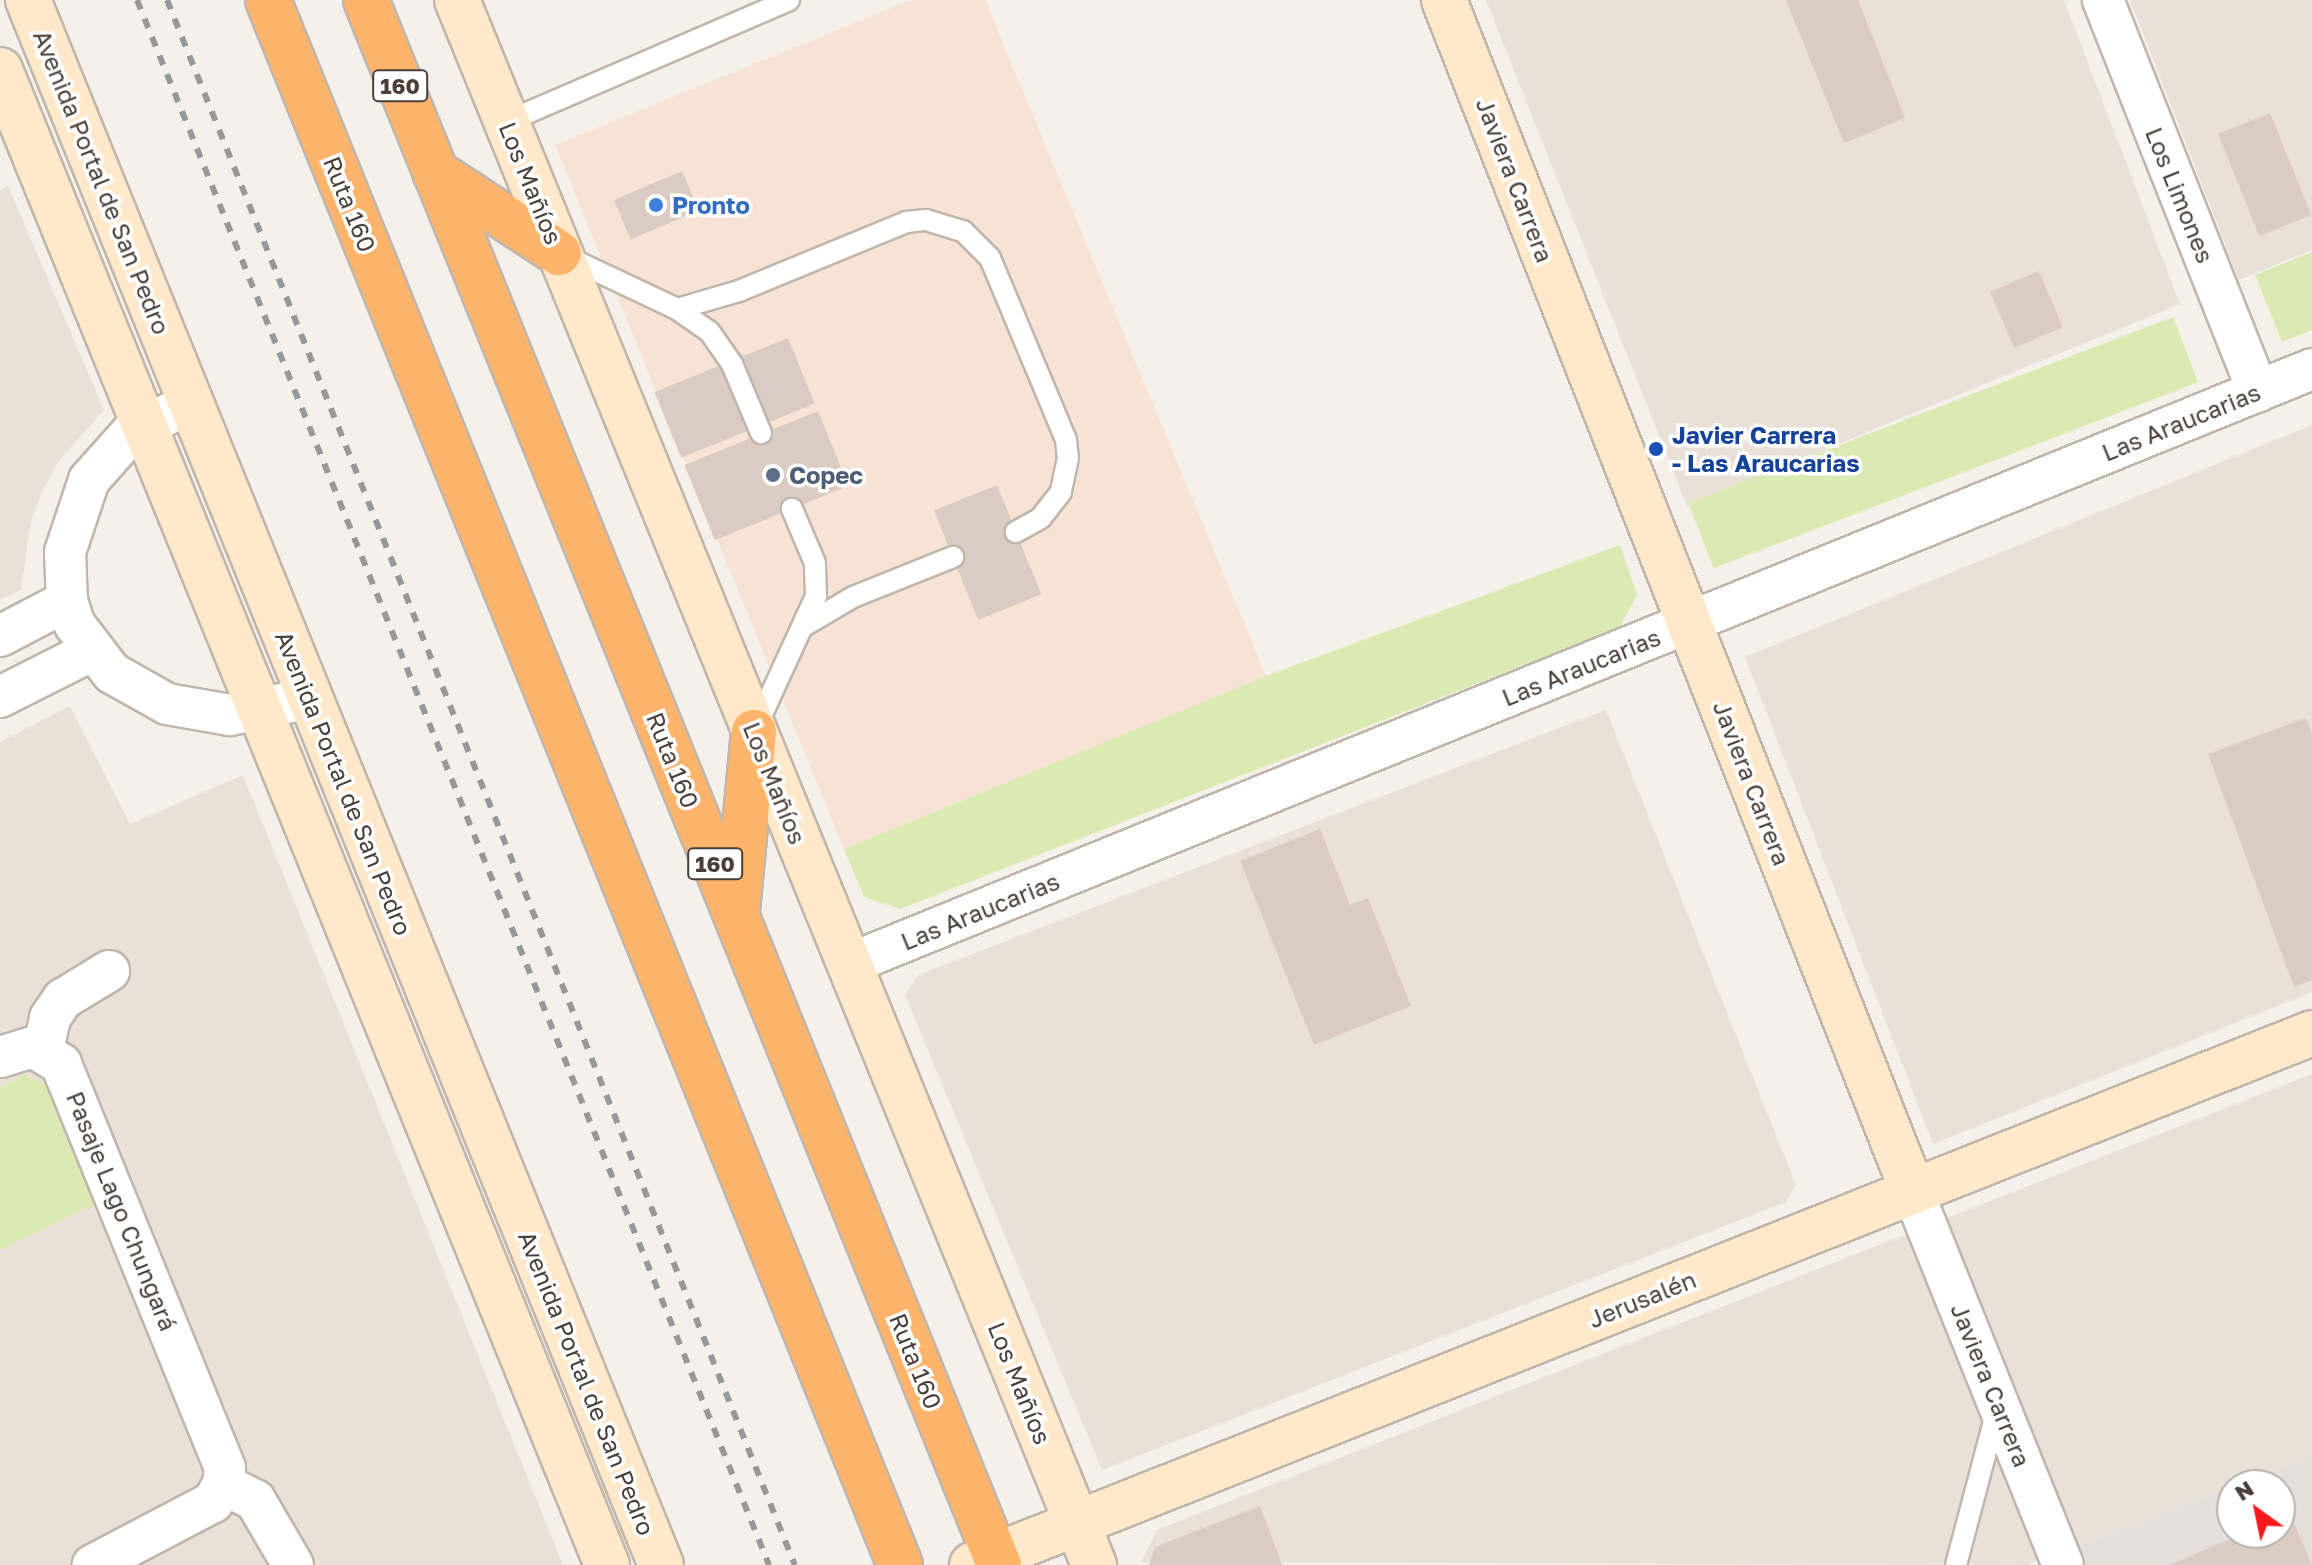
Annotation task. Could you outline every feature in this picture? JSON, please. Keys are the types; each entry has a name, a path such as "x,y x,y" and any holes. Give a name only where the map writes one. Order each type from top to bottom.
{"highway":[{"name":"Ruta 160","path":"268,0 900,1565"},
{"name":"Ruta 160","path":"366,0 736,917 989,1562"},
{"path":"435,172 559,253"},
{"path":"736,917 754,732"}],"street":[{"name":"Avenida Portal de San Pedro","path":"28,0 661,1565"},
{"name":"Los Mañíos","path":"457,0 1094,1565"},
{"name":"Javiera Carrera","path":"1444,0 2063,1565"},
{"name":"Los Limones","path":"2103,0 2258,391"},
{"name":"Avenida Portal de San Pedro","path":"0,70 607,1565"},
{"name":"Las Araucarias","path":"849,964 2312,369"},
{"path":"192,402 144,425 105,459 77,503 65,552 67,601 91,651 112,673 167,704 208,714 262,712 309,698"},
{"path":"0,636 67,601"},
{"path":"0,697 91,651"},
{"path":"0,1057 23,1048 43,1049 50,1018 63,999 109,971"},
{"name":"Jerusalén","path":"989,1562 1077,1524 2312,1033"},
{"name":"Pasaje Lago Chungará","path":"43,1049 61,1064 72,1089 220,1453 223,1484"},
{"path":"93,1565 204,1508 223,1484 255,1500 293,1565"}],"lane":[{"path":"506,122 789,0"},
{"path":"677,309 739,291 906,222 926,220 963,231 990,258 1066,440 1068,458 1061,492 1041,518 1016,532"},
{"path":"559,253 677,309 722,346 761,433"},
{"path":"754,732 771,684 804,626 818,579 792,509"},
{"path":"804,626 853,597 953,557"},
{"path":"1956,1565 1999,1404"}],"shaded area":[{"path":"911,0 985,0 1266,676 844,849 555,145"},
{"path":"1486,0 2064,0 2180,304 1687,506"},
{"path":"2130,0 2312,0 2312,250 2239,280"},
{"path":"8,186 104,410 58,462 42,492 30,525 21,590 0,600 0,190"},
{"path":"2312,425 2312,992 1933,1144 1745,657"},
{"path":"70,706 130,824 243,775 563,1565 0,1565 0,742"},
{"path":"1606,710 1796,1185 1786,1202 1102,1470 905,995 918,975"},
{"path":"2312,1074 2312,1455 2276,1469 2216,1469 2216,1492 2027,1565 1141,1562 1157,1530"},
{"path":"2312,1455 2312,1565 2082,1565 2074,1547 2216,1492 2216,1549 2296,1549 2296,1469 2276,1469"}],"green space":[{"path":"2312,252 2312,330 2282,342 2255,275"},
{"path":"2173,317 2198,382 1714,568 1688,503"},
{"path":"1620,545 1637,595 1619,628 900,909 864,897 844,849 1266,676"},
{"path":"25,1075 48,1086 98,1203 0,1250 0,1087"}],"building":[{"path":"1786,0 1858,0 1905,118 1844,143"},
{"path":"2270,113 2311,215 2259,236 2218,134"},
{"name":"Pronto","path":"682,171 699,211 631,239 614,200"},
{"path":"2039,271 2063,327 2014,348 1990,292"},
{"path":"788,338 815,404 681,458 654,392"},
{"path":"818,411 848,486 715,540 684,465"},
{"path":"997,485 1041,594 978,620 934,510"},
{"path":"2306,718 2312,733 2312,980 2294,987 2208,754"},
{"path":"1320,829 1350,905 1368,898 1411,1006 1314,1045 1240,861"},
{"path":"1260,1506 1282,1565 1149,1565 1155,1547"},
{"path":"2296,1527 2312,1565 2169,1565 2216,1545 2216,1549 2296,1549"}],"railway":[{"path":"137,0 769,1565"},
{"path":"167,0 795,1565"}],"place":[{"name":"Pronto","path":"656,205"},
{"name":"Javier Carrera - Las Araucarias","path":"1656,449"},
{"name":"Copec","path":"773,475"}]}
